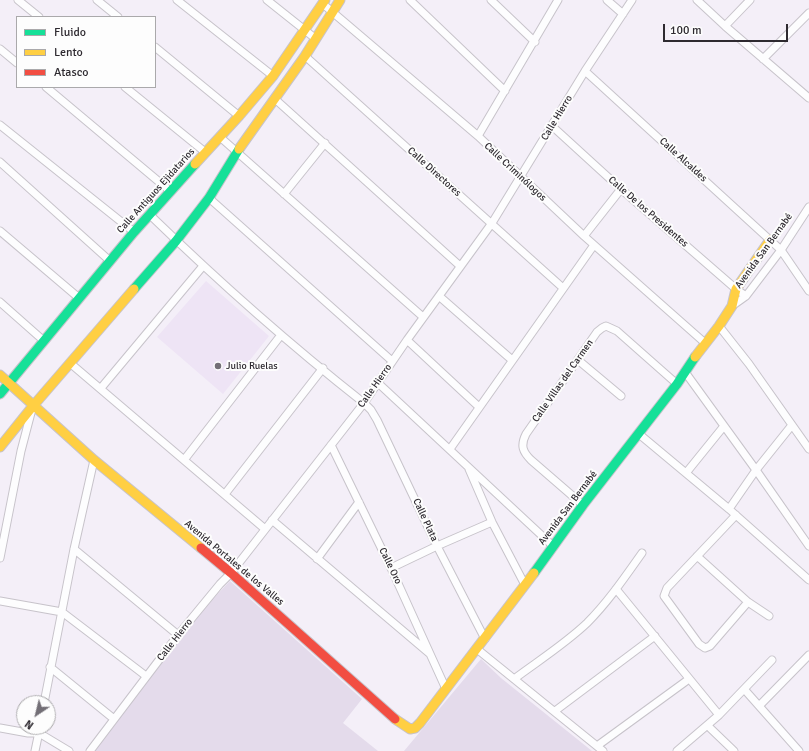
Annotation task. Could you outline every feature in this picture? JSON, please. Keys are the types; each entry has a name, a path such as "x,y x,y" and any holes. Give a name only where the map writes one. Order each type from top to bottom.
{"street":[{"path":"18,0 38,16"},
{"path":"97,0 117,16"},
{"path":"177,0 273,76"},
{"path":"267,0 316,39"},
{"path":"0,447 33,406 176,241 209,198 237,152 305,56 340,0"},
{"path":"410,0 505,90"},
{"path":"491,0 534,42"},
{"path":"478,136 558,0"},
{"path":"606,0 623,14"},
{"name":"Calle Hierro","path":"90,751 178,635 220,584 231,573 364,403 377,382 492,223 585,71 632,0"},
{"path":"697,0 763,59 807,94"},
{"path":"725,26 750,0"},
{"name":"Calle Antiguos Ejidatarios","path":"0,394 149,214 239,116 273,76 324,2"},
{"name":"Calle Criminólogos","path":"324,2 333,12 478,136 584,236 705,343"},
{"path":"763,59 809,13"},
{"path":"156,48 239,116"},
{"path":"0,49 16,62"},
{"name":"Calle Directores","path":"305,56 563,288"},
{"name":"Calle Alcaldes","path":"585,71 770,240 780,250 809,291"},
{"path":"47,88 170,191"},
{"path":"126,88 205,152"},
{"path":"275,99 460,266"},
{"path":"0,125 134,232"},
{"name":"Calle De los Presidentes","path":"552,126 621,189 746,296"},
{"path":"220,137 424,317"},
{"path":"284,194 325,143"},
{"path":"0,162 110,261"},
{"path":"584,236 621,189"},
{"path":"209,198 392,361"},
{"name":"Avenida San Bernabé","path":"732,306 746,296 809,207"},
{"name":"Calle Plata","path":"149,214 203,266 281,335 323,368 371,410 484,639"},
{"path":"0,231 79,298"},
{"name":"Avenida San Bernabé","path":"420,722 477,650 583,504 639,434 677,384 705,343 720,326 732,306 736,289 770,240"},
{"path":"450,449 594,245"},
{"path":"101,388 203,266"},
{"path":"439,296 512,360"},
{"path":"0,302 44,341"},
{"name":"Calle Villas del Carmen","path":"583,504 531,460 525,454 522,446 526,434 597,332 606,326 617,331 677,384"},
{"path":"720,326 750,364 809,449"},
{"path":"184,460 281,335"},
{"path":"407,340 479,407"},
{"path":"578,360 621,396"},
{"path":"70,363 265,529"},
{"path":"225,494 323,368"},
{"path":"685,372 809,546"},
{"name":"Avenida Portales de los Valles","path":"0,375 94,460 231,573 401,724 410,729 415,728 420,722"},
{"path":"377,382 553,546"},
{"path":"0,558 21,451 33,406"},
{"path":"729,509 756,470 792,425"},
{"path":"686,473 724,426"},
{"path":"639,434 736,515 809,580"},
{"name":"Calle Oro","path":"331,445 391,568 446,689"},
{"path":"45,695 74,549 94,460"},
{"path":"467,466 492,522 525,585"},
{"path":"317,559 359,502"},
{"path":"736,515 667,588 664,596 702,647 705,648 710,646 748,602"},
{"path":"272,520 431,655"},
{"path":"391,568 492,522"},
{"path":"74,549 178,635"},
{"path":"514,679 572,636 586,623 616,589 642,553"},
{"path":"698,556 748,602 769,616"},
{"path":"616,589 719,715"},
{"path":"0,601 62,612 146,676"},
{"path":"555,711 655,636"},
{"path":"477,650 603,751"},
{"path":"760,706 809,656"},
{"path":"677,751 708,726 772,660"},
{"path":"50,667 114,719"},
{"path":"597,746 689,680"},
{"path":"744,689 799,751"},
{"path":"708,726 734,751"},
{"path":"0,728 16,731"},
{"path":"35,751 38,735"},
{"path":"46,735 69,751"}],"shaded area":[{"name":"Julio Ruelas","path":"206,281 269,336 223,394 157,337"},
{"path":"230,581 362,699 343,723 378,751 91,751 209,603"},
{"path":"481,659 501,678 592,751 404,751"}],"traffic: fast":[{"path":"134,289 176,241 209,198 239,149"},
{"path":"0,394 134,232 195,164"},
{"path":"534,573 583,505 677,384 695,357"}],"traffic: slow":[{"path":"195,164 273,76 325,0"},
{"path":"239,149 305,56 340,0"},
{"path":"695,357 719,326 732,306 736,289 770,240"},
{"path":"0,447 33,406 134,289"},
{"path":"0,375 94,460 201,548"},
{"path":"395,719 410,729 415,728 420,723 534,573"}],"traffic: jam":[{"path":"201,548 395,719"}],"place":[{"name":"Julio Ruelas","path":"218,366"}]}
